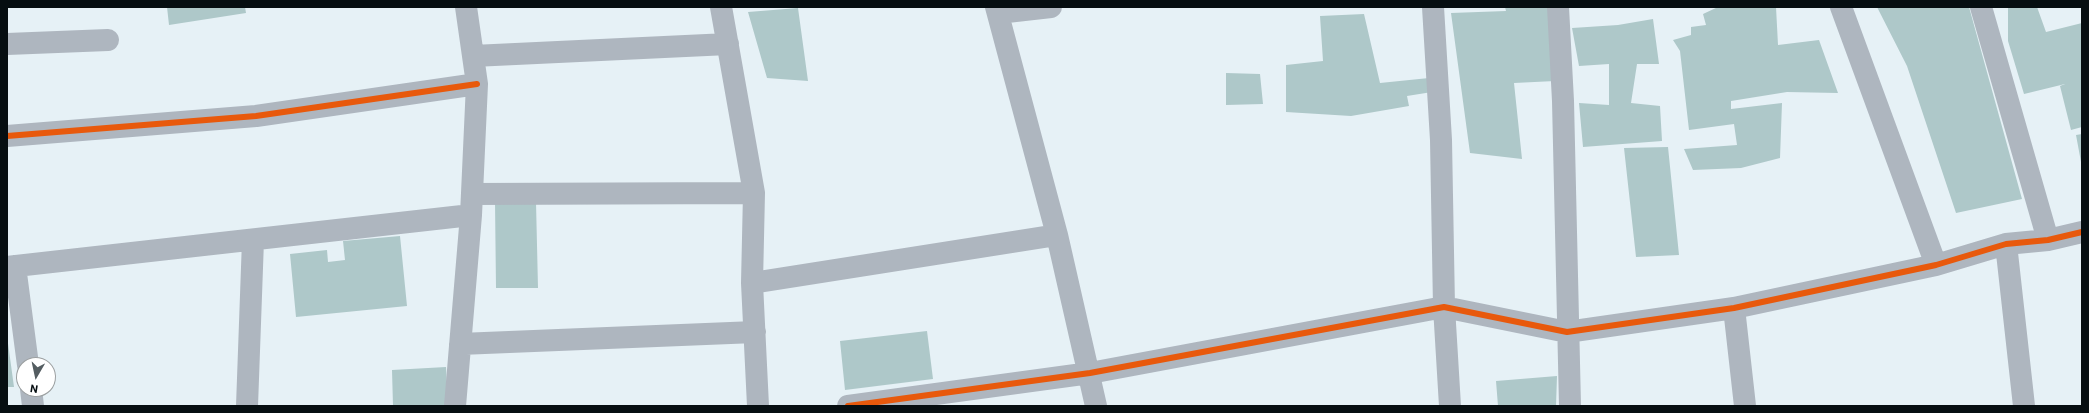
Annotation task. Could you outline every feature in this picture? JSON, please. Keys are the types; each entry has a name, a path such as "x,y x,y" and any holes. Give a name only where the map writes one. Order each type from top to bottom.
{"street":[{"path":"455,406 471,205 477,84 466,7"},
{"path":"721,7 754,193 752,283 758,406"},
{"path":"1051,7 997,10 1057,235 1090,373 1096,406"},
{"path":"1433,7 1441,140 1444,307 1450,406"},
{"path":"1558,7 1563,101 1567,332 1570,406"},
{"path":"1841,7 1936,265"},
{"path":"1981,7 2048,240"},
{"path":"7,44 108,40"},
{"path":"473,56 728,44"},
{"path":"7,136 256,116 477,84"},
{"path":"27,357 11,267 253,240 471,205 754,193"},
{"path":"853,406 1090,373 1444,307 1567,332 1734,308 1936,265 2006,244 2048,240 2082,232"},
{"path":"752,283 1057,235"},
{"path":"247,406 253,240"},
{"path":"2006,244 2024,406"},
{"path":"1734,308 1745,406"},
{"path":"460,344 755,332"}],"building":[{"path":"167,7 245,7 246,13 169,25"},
{"path":"1505,7 1551,7 1555,81 1514,83 1522,159 1470,153 1451,13 1506,11"},
{"path":"1718,7 1776,7 1778,45 1819,40 1838,93 1787,92 1731,101 1731,109 1782,103 1780,158 1741,168 1693,170 1684,149 1737,145 1734,124 1689,130 1680,51 1673,40 1691,35 1691,27 1706,25 1703,14"},
{"path":"1877,7 1969,7 2022,199 1956,213 1907,66"},
{"path":"2037,7 2046,32 2082,23 2082,127 2071,130 2060,86 2065,84 2024,94 2008,41 2008,8"},
{"path":"798,8 808,81 767,78 748,12"},
{"path":"1364,14 1380,83 1429,78 1432,92 1407,96 1409,106 1351,116 1286,112 1286,65 1323,61 1320,16"},
{"path":"1653,19 1659,64 1637,64 1631,103 1660,106 1662,141 1583,147 1579,103 1609,105 1609,64 1579,66 1572,28 1618,25"},
{"path":"1226,73 1260,74 1263,104 1226,105"},
{"path":"2082,134 2082,162 2081,162 2076,135"},
{"path":"1668,147 1679,255 1636,257 1624,148"},
{"path":"495,202 536,202 538,288 496,288"},
{"path":"400,236 407,306 296,317 290,254 327,250 328,262 345,260 343,241"},
{"path":"927,331 933,379 845,390 840,341"},
{"path":"7,336 14,387 7,387"},
{"path":"446,367 448,406 393,406 392,370"},
{"path":"1557,376 1556,406 1498,406 1496,381"}],"cycle path":[{"path":"7,136 256,116 477,84"},
{"path":"848,406 1090,373 1444,307 1567,332 1734,308 1936,265 2006,244 2048,240 2082,232"}]}
